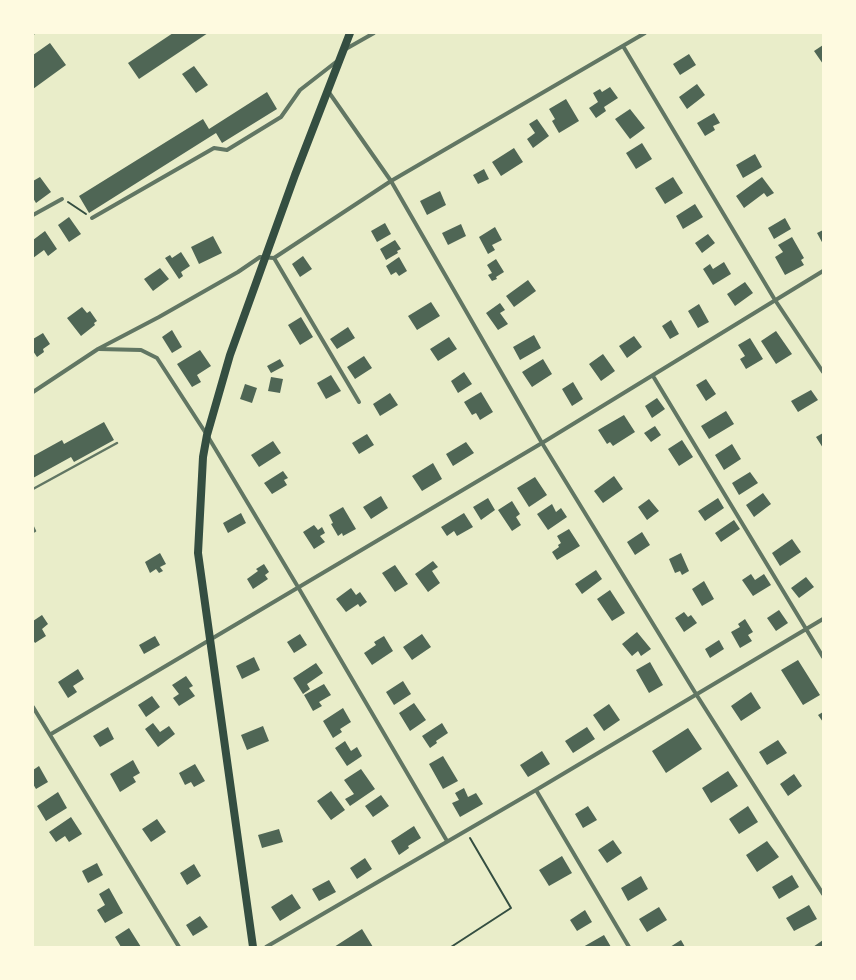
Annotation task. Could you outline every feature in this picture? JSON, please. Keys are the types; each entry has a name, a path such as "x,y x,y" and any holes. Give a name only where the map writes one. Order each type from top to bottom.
{"main road":[{"path":"254,947 209,640 198,553 203,457 207,435 230,355 270,257 295,175 350,33"}],"street":[{"path":"344,50 374,33"},
{"path":"33,392 98,349 238,272 260,257 270,257 391,181 645,33"},
{"path":"622,46 775,300 823,372"},
{"path":"92,218 214,148 227,150 280,117 300,90 340,60"},
{"path":"328,91 391,181 542,443 696,694 823,894"},
{"path":"33,215 62,199"},
{"path":"270,257 359,402"},
{"path":"51,734 542,443 823,271"},
{"path":"98,349 141,350 157,358 207,435 447,841"},
{"path":"653,376 823,657"},
{"path":"266,947 536,790 823,619"},
{"path":"33,706 179,947"},
{"path":"536,790 629,947"}],"lane":[{"path":"33,489 117,443"},
{"path":"33,527 35,531 33,532"}],"path":[{"path":"62,199 92,218"},
{"path":"451,947 511,908 465,831"}],"building":[{"path":"173,33 208,33 139,79 128,63"},
{"path":"50,43 66,65 33,89 33,55"},
{"path":"823,45 823,64 814,51"},
{"path":"689,54 696,65 680,75 673,64"},
{"path":"194,66 208,85 196,93 182,74"},
{"path":"697,84 705,95 687,109 679,97"},
{"path":"610,87 618,98 604,107 606,111 596,118 589,108 598,102 593,93 600,89 602,92"},
{"path":"267,92 277,109 222,143 216,133 89,213 79,196 203,119 209,129"},
{"path":"566,99 579,121 559,133 552,121 555,119 549,109"},
{"path":"630,109 645,128 630,139 615,119"},
{"path":"714,113 720,123 713,126 715,130 705,136 697,123"},
{"path":"537,119 549,136 533,148 527,139 535,133 529,124"},
{"path":"642,143 652,159 636,169 626,153"},
{"path":"514,148 523,162 501,176 492,162"},
{"path":"755,154 762,167 743,178 736,165"},
{"path":"484,169 489,179 478,184 473,175"},
{"path":"40,177 51,192 36,203 33,198 33,181"},
{"path":"673,177 683,193 665,204 655,188"},
{"path":"762,177 774,193 767,197 764,193 744,208 736,196"},
{"path":"440,191 446,205 427,215 420,201"},
{"path":"695,204 703,217 683,229 676,216"},
{"path":"69,217 81,234 69,242 58,225"},
{"path":"785,218 791,229 774,239 768,228"},
{"path":"385,223 391,234 377,242 371,231"},
{"path":"461,224 466,236 448,245 442,233"},
{"path":"495,227 502,240 492,245 495,250 488,254 479,237"},
{"path":"823,230 823,244 817,233"},
{"path":"45,231 57,249 48,256 44,250 33,258 33,240"},
{"path":"708,234 715,243 702,253 695,243"},
{"path":"213,236 222,253 199,264 191,247"},
{"path":"792,237 804,258 801,260 804,265 785,275 775,257 783,252 778,245"},
{"path":"395,240 401,249 397,251 398,253 386,260 380,249"},
{"path":"181,252 190,266 181,272 183,276 179,279 165,258 170,255 172,258"},
{"path":"303,256 312,269 300,277 292,264"},
{"path":"399,257 407,271 399,276 396,272 391,275 386,266"},
{"path":"496,259 504,272 496,277 497,279 492,281 488,275 492,273 487,265"},
{"path":"724,262 731,274 713,285 703,269 710,264 713,269"},
{"path":"160,268 169,279 153,291 144,279"},
{"path":"528,280 536,291 514,307 506,296"},
{"path":"745,282 753,293 735,306 727,294"},
{"path":"431,302 440,316 417,330 408,316"},
{"path":"500,303 505,310 500,313 508,324 498,330 486,313"},
{"path":"699,304 709,322 698,328 688,311"},
{"path":"82,307 87,313 90,311 97,321 94,323 95,325 81,336 67,318"},
{"path":"301,317 313,337 300,345 288,325"},
{"path":"671,320 679,334 670,339 662,326"},
{"path":"348,327 355,338 337,349 330,339"},
{"path":"172,330 182,347 172,353 162,337"},
{"path":"776,331 792,354 776,364 761,341"},
{"path":"43,333 50,344 43,349 44,352 37,357 33,351 33,339"},
{"path":"534,335 541,348 520,360 513,347"},
{"path":"634,336 642,347 627,358 619,346"},
{"path":"449,337 457,349 438,361 430,349"},
{"path":"750,338 763,359 746,369 740,359 745,356 738,345"},
{"path":"200,350 211,366 197,375 201,382 192,387 177,364"},
{"path":"603,354 615,371 601,381 589,364"},
{"path":"364,356 372,368 355,379 347,367"},
{"path":"280,359 284,366 271,373 267,366"},
{"path":"543,359 552,374 532,387 522,372"},
{"path":"464,372 472,384 458,393 451,381"},
{"path":"331,375 341,391 326,399 317,383"},
{"path":"271,377 283,379 280,393 268,391"},
{"path":"706,379 716,394 706,401 696,385"},
{"path":"573,382 583,399 572,406 562,389"},
{"path":"245,384 257,388 252,403 240,399"},
{"path":"811,390 818,400 798,412 791,401"},
{"path":"481,392 493,412 480,420 476,413 472,415 464,402"},
{"path":"390,393 398,405 380,416 373,404"},
{"path":"657,398 665,409 652,418 645,406"},
{"path":"726,411 734,424 709,439 701,426"},
{"path":"624,415 635,432 613,446 610,442 607,444 598,430"},
{"path":"104,422 114,440 74,462 71,457 33,478 33,456 62,440 64,444"},
{"path":"655,426 661,435 651,442 644,433"},
{"path":"823,433 823,448 816,437"},
{"path":"367,434 374,445 359,454 352,443"},
{"path":"682,440 693,457 679,466 668,449"},
{"path":"273,441 281,453 259,467 251,455"},
{"path":"466,442 474,453 453,466 446,454"},
{"path":"732,444 741,459 724,470 715,455"},
{"path":"433,463 442,479 422,491 412,476"},
{"path":"283,471 288,478 284,480 287,485 272,494 264,483"},
{"path":"750,472 758,483 739,495 732,483"},
{"path":"614,476 623,489 603,503 594,491"},
{"path":"535,477 547,495 529,507 517,488"},
{"path":"763,493 771,504 754,517 746,505"},
{"path":"381,496 388,508 371,519 363,507"},
{"path":"488,498 495,510 481,520 473,507"},
{"path":"718,498 724,508 705,521 698,511"},
{"path":"649,499 659,511 647,520 638,507"},
{"path":"512,501 520,514 516,517 521,525 512,531 498,510"},
{"path":"552,504 556,512 561,508 567,517 548,530 537,514"},
{"path":"343,507 356,529 343,536 342,533 338,536 331,524 333,523 329,515"},
{"path":"241,513 246,523 228,533 223,523"},
{"path":"464,513 473,527 457,536 454,531 447,536 441,527"},
{"path":"734,520 740,529 721,542 715,533"},
{"path":"314,525 318,530 322,527 325,533 320,536 325,542 314,549 303,532"},
{"path":"569,529 580,546 557,560 552,552 559,547 558,545 561,543 557,536"},
{"path":"642,532 650,545 635,555 627,542"},
{"path":"792,539 801,552 780,566 772,553"},
{"path":"160,553 166,564 160,567 163,571 159,573 156,569 150,573 145,562"},
{"path":"681,553 689,571 682,575 680,571 675,573 669,559"},
{"path":"433,561 438,567 432,571 440,583 428,592 415,574"},
{"path":"264,564 269,572 265,575 268,579 253,589 247,579 258,571 256,569"},
{"path":"395,565 408,584 395,592 382,573"},
{"path":"596,570 602,579 582,594 575,584"},
{"path":"751,574 755,580 764,574 771,585 753,596 742,580"},
{"path":"806,577 814,587 799,598 791,588"},
{"path":"704,581 714,599 702,606 692,589"},
{"path":"351,588 356,595 360,592 367,602 360,607 358,604 346,612 336,599"},
{"path":"610,590 625,613 612,621 597,599"},
{"path":"779,610 788,623 776,631 767,618"},
{"path":"684,612 688,617 691,615 697,623 684,632 675,618"},
{"path":"42,615 48,624 42,629 46,636 35,643 33,640 33,621"},
{"path":"745,619 753,632 748,635 752,641 740,648 731,632 740,627 738,624"},
{"path":"637,632 651,649 641,656 638,651 632,656 622,644"},
{"path":"300,634 307,645 294,653 287,642"},
{"path":"422,634 431,647 412,660 403,647"},
{"path":"155,636 160,645 144,654 139,645"},
{"path":"384,636 393,651 372,665 364,653 376,645 374,642"},
{"path":"719,640 724,649 710,658 705,649"},
{"path":"254,657 260,670 242,679 236,666"},
{"path":"798,660 820,695 803,705 781,670"},
{"path":"650,662 663,685 649,693 636,670"},
{"path":"316,663 323,673 307,684 310,689 303,694 293,678"},
{"path":"78,669 84,679 73,686 77,692 68,698 58,682"},
{"path":"186,676 193,686 189,688 195,696 179,706 173,698 179,694 172,685"},
{"path":"403,681 411,694 394,705 386,692"},
{"path":"324,684 331,695 319,702 322,706 313,711 304,695"},
{"path":"751,692 761,708 741,721 731,706"},
{"path":"152,696 160,707 146,717 138,705"},
{"path":"414,703 426,720 410,731 399,713"},
{"path":"609,704 620,720 604,731 593,715"},
{"path":"343,708 351,722 340,729 342,732 333,738 323,721"},
{"path":"823,712 823,722 818,715"},
{"path":"153,723 160,732 169,726 175,734 158,747 145,729"},
{"path":"442,723 448,733 436,741 437,743 430,748 422,736"},
{"path":"263,726 269,741 247,750 241,735"},
{"path":"108,727 114,739 100,747 93,736"},
{"path":"587,727 595,739 573,753 565,741"},
{"path":"688,728 702,749 666,773 652,751"},
{"path":"778,740 787,753 767,765 759,752"},
{"path":"345,741 351,751 357,747 362,756 347,766 335,748"},
{"path":"542,751 550,764 528,777 520,765"},
{"path":"443,756 458,781 443,789 429,764"},
{"path":"133,760 140,773 133,777 136,782 120,792 110,774"},
{"path":"195,764 205,781 194,787 191,782 185,785 179,773"},
{"path":"39,766 48,782 36,789 33,784 33,770"},
{"path":"361,769 375,789 350,806 345,799 354,794 344,780"},
{"path":"728,771 738,786 711,803 702,788"},
{"path":"794,774 802,786 788,796 780,784"},
{"path":"464,788 468,797 476,793 483,804 460,817 452,803 459,800 455,793"},
{"path":"331,791 345,810 331,820 317,801"},
{"path":"58,792 67,808 46,821 37,806"},
{"path":"381,795 389,806 373,817 365,806"},
{"path":"588,806 597,820 583,828 575,814"},
{"path":"748,806 758,822 739,834 729,819"},
{"path":"71,817 82,834 69,842 65,836 56,842 49,832"},
{"path":"157,819 166,832 151,842 142,829"},
{"path":"414,826 421,838 408,846 409,848 399,855 391,841"},
{"path":"279,829 283,842 262,848 258,835"},
{"path":"613,840 622,853 607,863 598,850"},
{"path":"767,841 779,857 757,872 746,855"},
{"path":"562,856 572,873 549,886 539,870"},
{"path":"365,858 372,869 357,879 350,868"},
{"path":"97,863 103,875 88,883 82,871"},
{"path":"194,864 201,876 187,885 180,873"},
{"path":"792,875 799,887 779,899 772,887"},
{"path":"641,876 648,889 628,901 621,888"},
{"path":"329,880 336,892 319,901 312,889"},
{"path":"109,888 123,913 105,923 97,910 105,905 99,894"},
{"path":"292,894 301,908 280,921 271,907"},
{"path":"809,905 817,919 794,931 786,918"},
{"path":"659,907 667,920 647,932 639,919"},
{"path":"585,910 592,922 577,931 570,920"},
{"path":"200,916 208,927 193,936 186,925"},
{"path":"129,928 141,947 121,947 115,937"},
{"path":"362,929 373,947 334,947"},
{"path":"604,935 611,947 583,947"},
{"path":"681,940 685,947 670,947"},
{"path":"823,940 823,947 813,947"}]}
